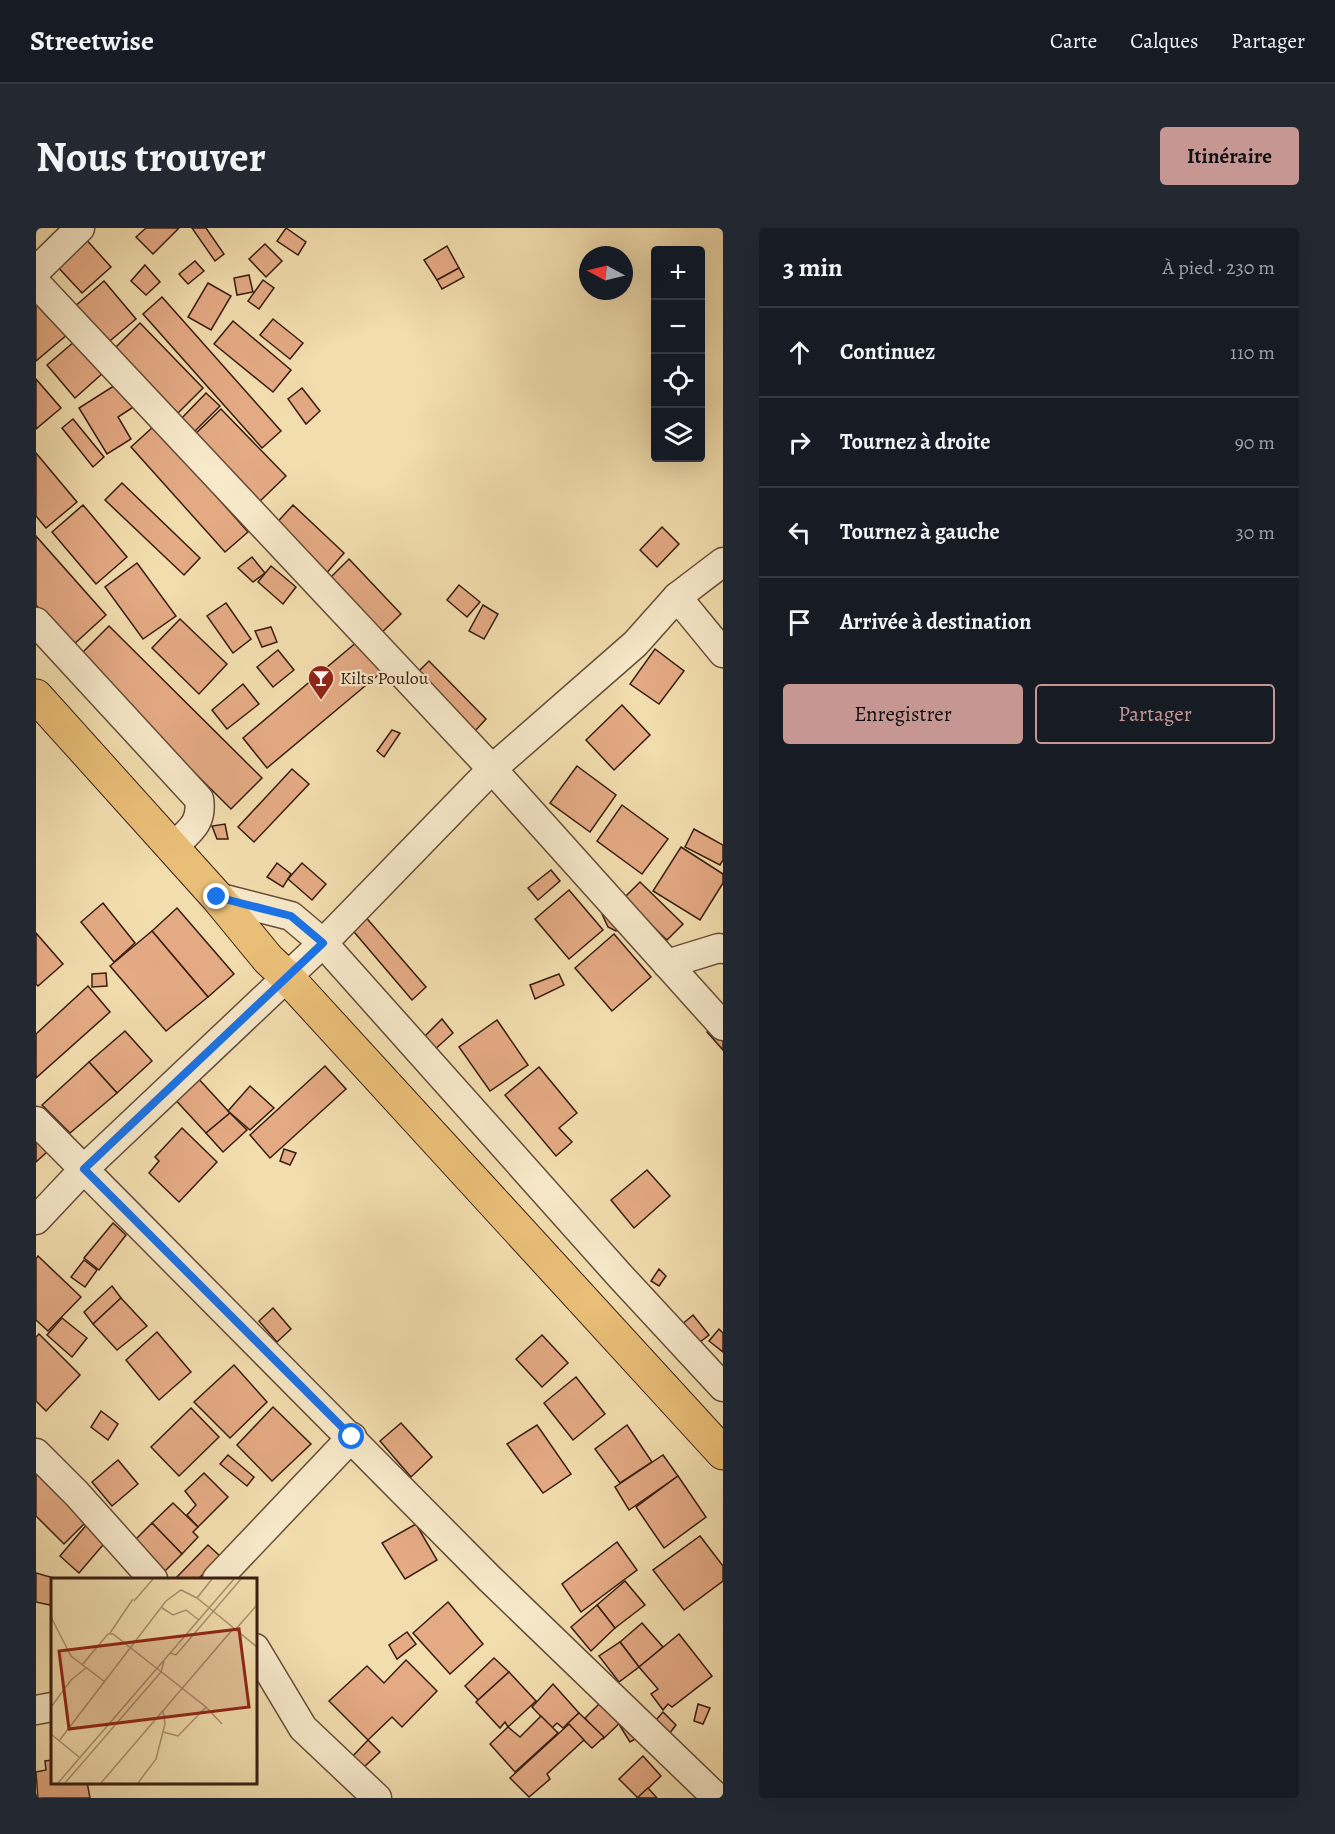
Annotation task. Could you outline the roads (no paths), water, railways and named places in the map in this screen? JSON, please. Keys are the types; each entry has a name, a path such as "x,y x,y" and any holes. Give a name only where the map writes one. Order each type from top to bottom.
{"highway":[{"path":"36,696 217,897 268,959 723,1453"}],"street":[{"path":"80,228 37,270 723,1026"},
{"path":"36,1220 84,1169 323,943 492,769 635,644 677,597 723,562"},
{"path":"677,597 723,653"},
{"path":"36,622 200,799 199,821 172,848"},
{"path":"217,897 291,916 323,943 621,1277 723,1387"},
{"path":"667,964 719,948 723,949"},
{"path":"36,1121 352,1437 490,1579 717,1798"},
{"path":"217,1578 352,1437"},
{"path":"36,1453 77,1494 152,1578"},
{"path":"256,1650 303,1728 377,1798"},
{"path":"36,1710 51,1707"}],"place":[{"name":"Kilts Poulou","path":"321,701"}]}
